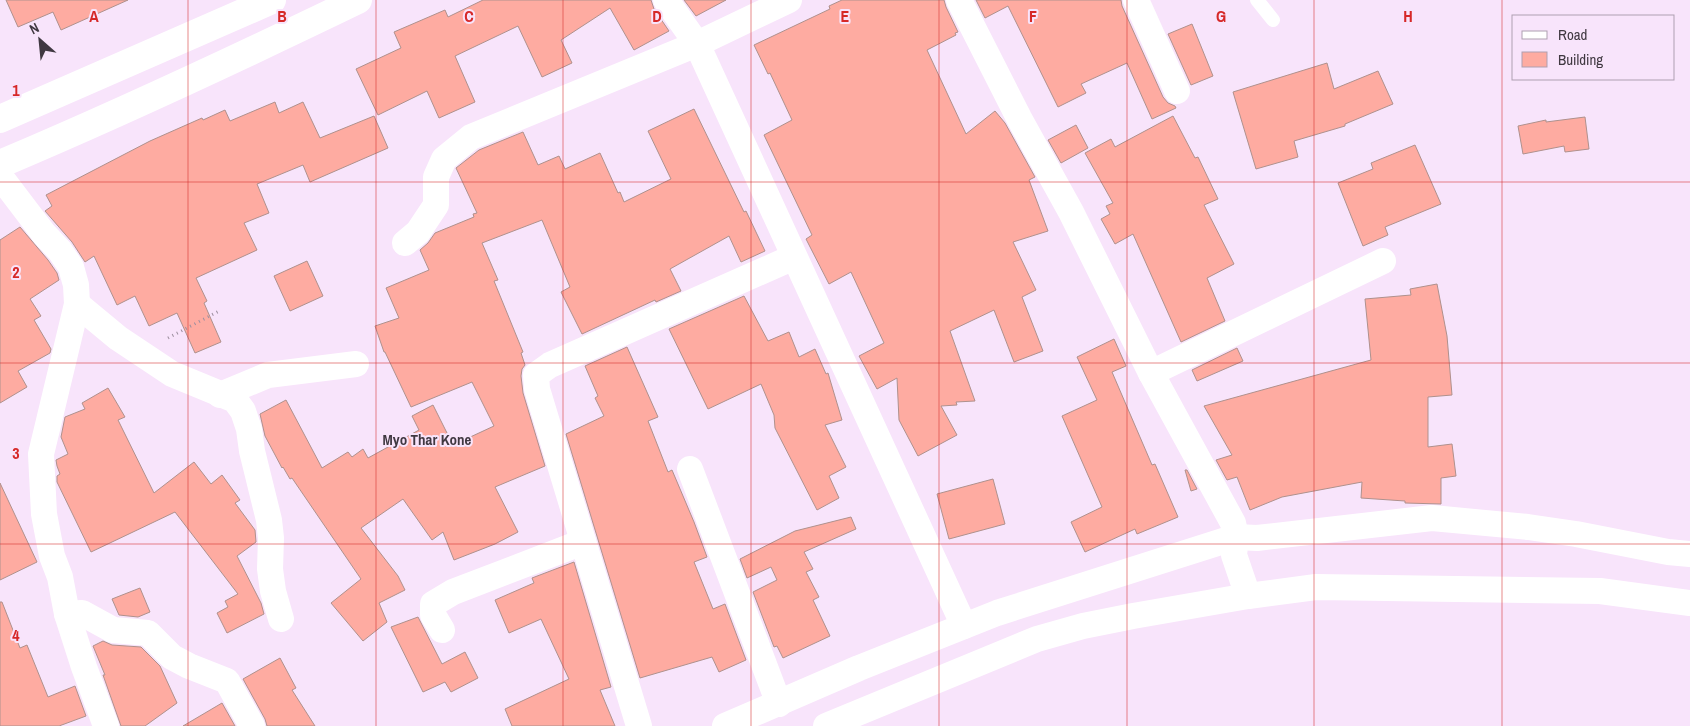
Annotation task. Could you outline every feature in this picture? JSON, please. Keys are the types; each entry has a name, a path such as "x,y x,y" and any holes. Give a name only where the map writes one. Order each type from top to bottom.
{"street":[{"path":"0,119 272,0"},
{"path":"0,164 77,132 358,0"},
{"path":"666,0 697,44 964,626"},
{"path":"405,243 418,232 436,205 436,176 444,159 471,136 697,44 788,0"},
{"path":"959,0 1071,212 1151,373 1233,523 1235,546 1246,590"},
{"path":"1136,0 1177,91"},
{"path":"0,176 44,234 60,251 71,267 76,285 77,304 41,454 44,514 52,556 60,577 67,614 106,726"},
{"path":"639,726 537,389 536,375 550,365 794,257"},
{"path":"1151,373 1382,261"},
{"path":"77,304 118,338 172,374 234,400 244,411 269,520 271,538 270,569 273,591 281,619"},
{"path":"220,395 268,375 356,364"},
{"path":"690,469 779,704"},
{"path":"725,726 858,668 998,613 1235,546 1257,538 1432,518 1528,527 1576,534 1668,552 1690,554"},
{"path":"442,630 433,615 433,604 453,592 583,542"},
{"path":"826,726 1037,639 1083,626 1246,590 1316,587 1600,591 1690,603"},
{"path":"67,614 82,613 113,630 148,634 172,656 189,666 227,681 252,726"}],"lane":[{"path":"1257,0 1272,20"}],"path":[{"path":"140,352 221,310"}],"building":[{"path":"6,0 128,0 61,30 53,12 18,27"},
{"path":"483,0 651,0 654,9 669,31 634,50 610,8 561,40 572,63 542,77 518,26 455,56 475,102 439,118 427,91 378,115 356,69 401,48 394,32 445,10 448,17"},
{"path":"684,0 726,0 696,16"},
{"path":"842,0 944,0 958,32 955,33 956,35 927,50 966,134 995,111 1005,123 1035,177 1029,180 1048,231 1013,242 1036,290 1022,297 1043,351 1014,362 994,310 950,331 975,401 956,402 957,405 941,406 957,435 918,456 899,420 897,378 877,389 859,356 884,343 851,272 829,284 806,239 812,235 764,135 792,120 770,73 768,74 754,45 830,9 829,6"},
{"path":"976,0 1121,0 1163,97 1176,108 1152,119 1127,63 1081,84 1086,93 1058,107 1008,6 985,18"},
{"path":"1192,24 1213,76 1191,85 1168,34"},
{"path":"1327,63 1334,89 1378,71 1393,104 1345,124 1345,126 1294,141 1298,157 1256,169 1233,92"},
{"path":"275,102 279,113 303,102 320,138 374,116 388,148 310,182 303,165 257,184 269,213 244,223 257,250 196,278 207,301 204,303 221,342 195,353 177,313 149,326 135,296 117,305 94,256 85,262 72,242 45,211 52,206 46,195 150,141 202,118 203,120 225,110 230,121"},
{"path":"694,109 765,251 741,262 729,236 670,269 681,291 656,302 655,300 582,334 561,292 570,287 542,220 482,243 498,280 494,281 523,352 521,353 525,365 521,376 523,393 545,466 495,487 518,532 495,544 454,560 443,532 432,540 403,499 361,528 398,576 405,590 379,603 387,622 363,641 331,603 361,579 292,478 290,479 282,468 265,436 260,414 286,400 322,468 348,452 352,457 363,449 368,458 419,430 412,416 433,405 453,445 494,426 472,382 411,407 384,352 375,326 399,318 386,288 429,270 420,250 435,233 474,217 473,214 477,213 456,168 479,150 523,132 538,165 559,156 565,169 600,153 624,202 671,179 648,131"},
{"path":"1173,116 1195,158 1198,157 1218,199 1204,205 1234,264 1207,278 1225,321 1181,342 1133,234 1115,244 1101,219 1110,214 1106,206 1113,203 1085,153 1111,139 1115,147"},
{"path":"1585,117 1589,149 1565,152 1564,146 1523,154 1518,126 1546,120 1546,122"},
{"path":"1076,125 1088,148 1061,163 1048,140"},
{"path":"1415,145 1441,204 1385,227 1388,235 1363,246 1338,183 1373,169 1371,163"},
{"path":"20,227 48,260 57,273 59,280 30,299 41,316 34,320 51,349 50,353 18,371 27,387 0,403 0,240"},
{"path":"307,261 323,296 290,311 274,276"},
{"path":"1437,284 1447,336 1452,395 1428,397 1428,447 1452,444 1456,476 1441,478 1441,504 1405,503 1405,501 1361,498 1362,482 1282,497 1250,510 1237,477 1227,480 1216,460 1232,455 1204,406 1371,360 1365,299 1411,295 1410,289"},
{"path":"744,296 768,341 789,332 799,357 815,349 826,374 828,373 842,420 825,425 846,467 829,476 839,498 817,510 775,428 774,415 761,384 708,409 669,329"},
{"path":"1114,339 1126,366 1112,372 1152,465 1155,464 1178,517 1137,534 1135,529 1085,552 1071,522 1102,507 1062,416 1097,400 1077,357"},
{"path":"627,347 658,417 648,421 668,472 672,470 707,557 694,562 713,609 725,604 746,660 719,672 712,657 640,678 566,434 604,416 595,398 598,396 585,366"},
{"path":"1237,348 1243,361 1197,381 1192,370"},
{"path":"108,388 125,417 118,420 154,493 194,462 211,484 222,475 240,500 235,503 255,530 256,542 237,556 261,603 264,614 227,633 217,613 228,607 225,601 238,594 175,512 91,552 57,482 57,476 60,474 56,460 68,454 61,437 65,417 85,409 82,403"},
{"path":"1185,470 1187,470 1197,489 1191,491"},
{"path":"993,479 1005,524 949,539 937,494"},
{"path":"0,483 37,562 0,580"},
{"path":"851,517 856,529 804,552 813,569 806,572 819,597 813,600 830,636 783,658 777,646 774,647 753,592 777,580 771,567 747,578 740,559 795,531"},
{"path":"574,562 611,687 600,690 615,726 512,726 505,709 569,679 541,619 509,633 495,600 534,583 532,578"},
{"path":"140,588 150,612 138,617 119,615 112,599"},
{"path":"0,602 2,602 20,648 27,645 48,697 75,686 86,716 59,726 0,726"},
{"path":"418,617 442,664 465,652 478,678 451,692 445,682 423,692 391,627"},
{"path":"103,641 112,645 141,647 160,666 177,703 145,726 121,726 103,675 105,675 93,646"},
{"path":"280,658 296,688 292,690 315,726 267,726 243,679"},
{"path":"222,703 235,726 183,726"}],"district":[{"name":"Myo Thar Kone","path":"427,439"}]}
